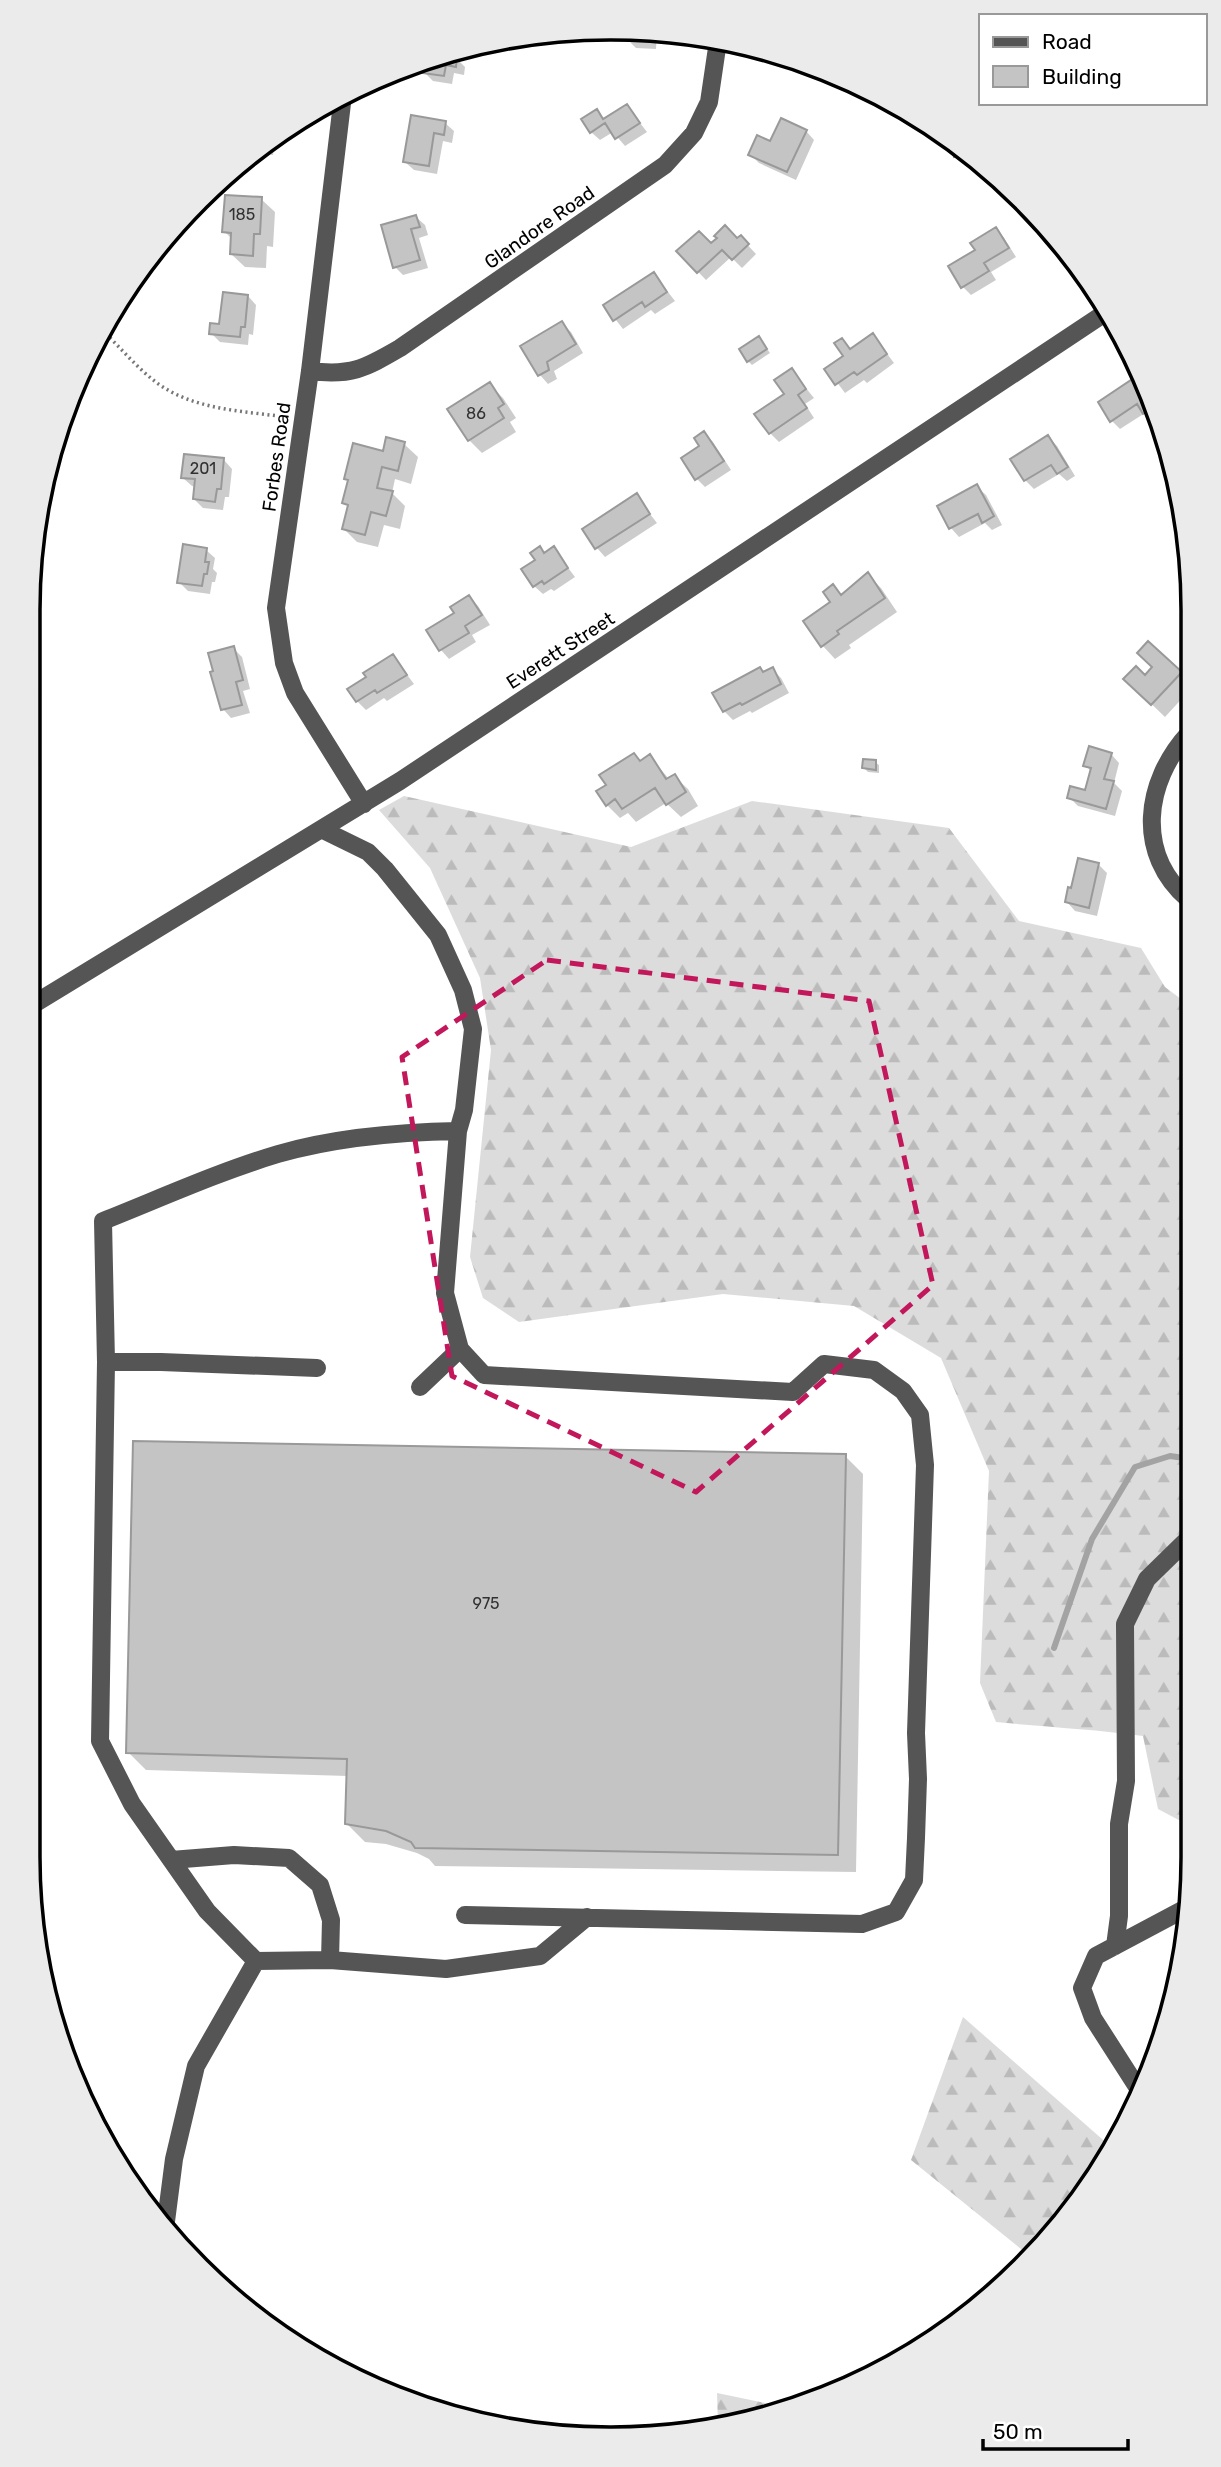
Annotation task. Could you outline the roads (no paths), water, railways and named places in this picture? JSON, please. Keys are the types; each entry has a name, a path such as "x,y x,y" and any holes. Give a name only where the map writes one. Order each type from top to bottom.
{"street":[{"name":"Glandore Road","path":"310,371 337,374 369,366 400,348 665,165 694,134 709,102 717,50"},
{"name":"Forbes Road","path":"341,108 310,371 276,608 284,663 295,693 364,804"},
{"name":"Everett Street","path":"40,1000 364,804 1099,317"},
{"path":"1181,743 1169,757 1161,775 1151,806 1151,817 1153,835 1163,867 1181,891"},
{"path":"323,830 368,852 438,935 458,979 473,1029 464,1111 458,1131 445,1293 460,1349 484,1375 793,1392 824,1364 874,1370 903,1391 920,1415 925,1465 914,1880 896,1912 862,1924 465,1914"},
{"path":"458,1131 388,1134 338,1140 279,1154 217,1175 103,1221 106,1362 100,1741 132,1804 207,1911 256,1961 330,1960 446,1969 540,1956 587,1917"},
{"path":"420,1387 460,1349"},
{"path":"106,1362 317,1368"},
{"path":"1115,1946 1119,1916 1119,1824 1126,1781 1125,1624 1147,1579 1181,1546"},
{"path":"171,1860 234,1856 289,1858 320,1885 331,1920 330,1960"},
{"path":"1134,2082 1093,2018 1083,1987 1096,1956 1178,1912"},
{"path":"167,2214 174,2159 196,2066 256,1961"}],"waterway":[{"path":"1054,1648 1092,1539 1135,1467 1170,1456 1181,1458"}]}
